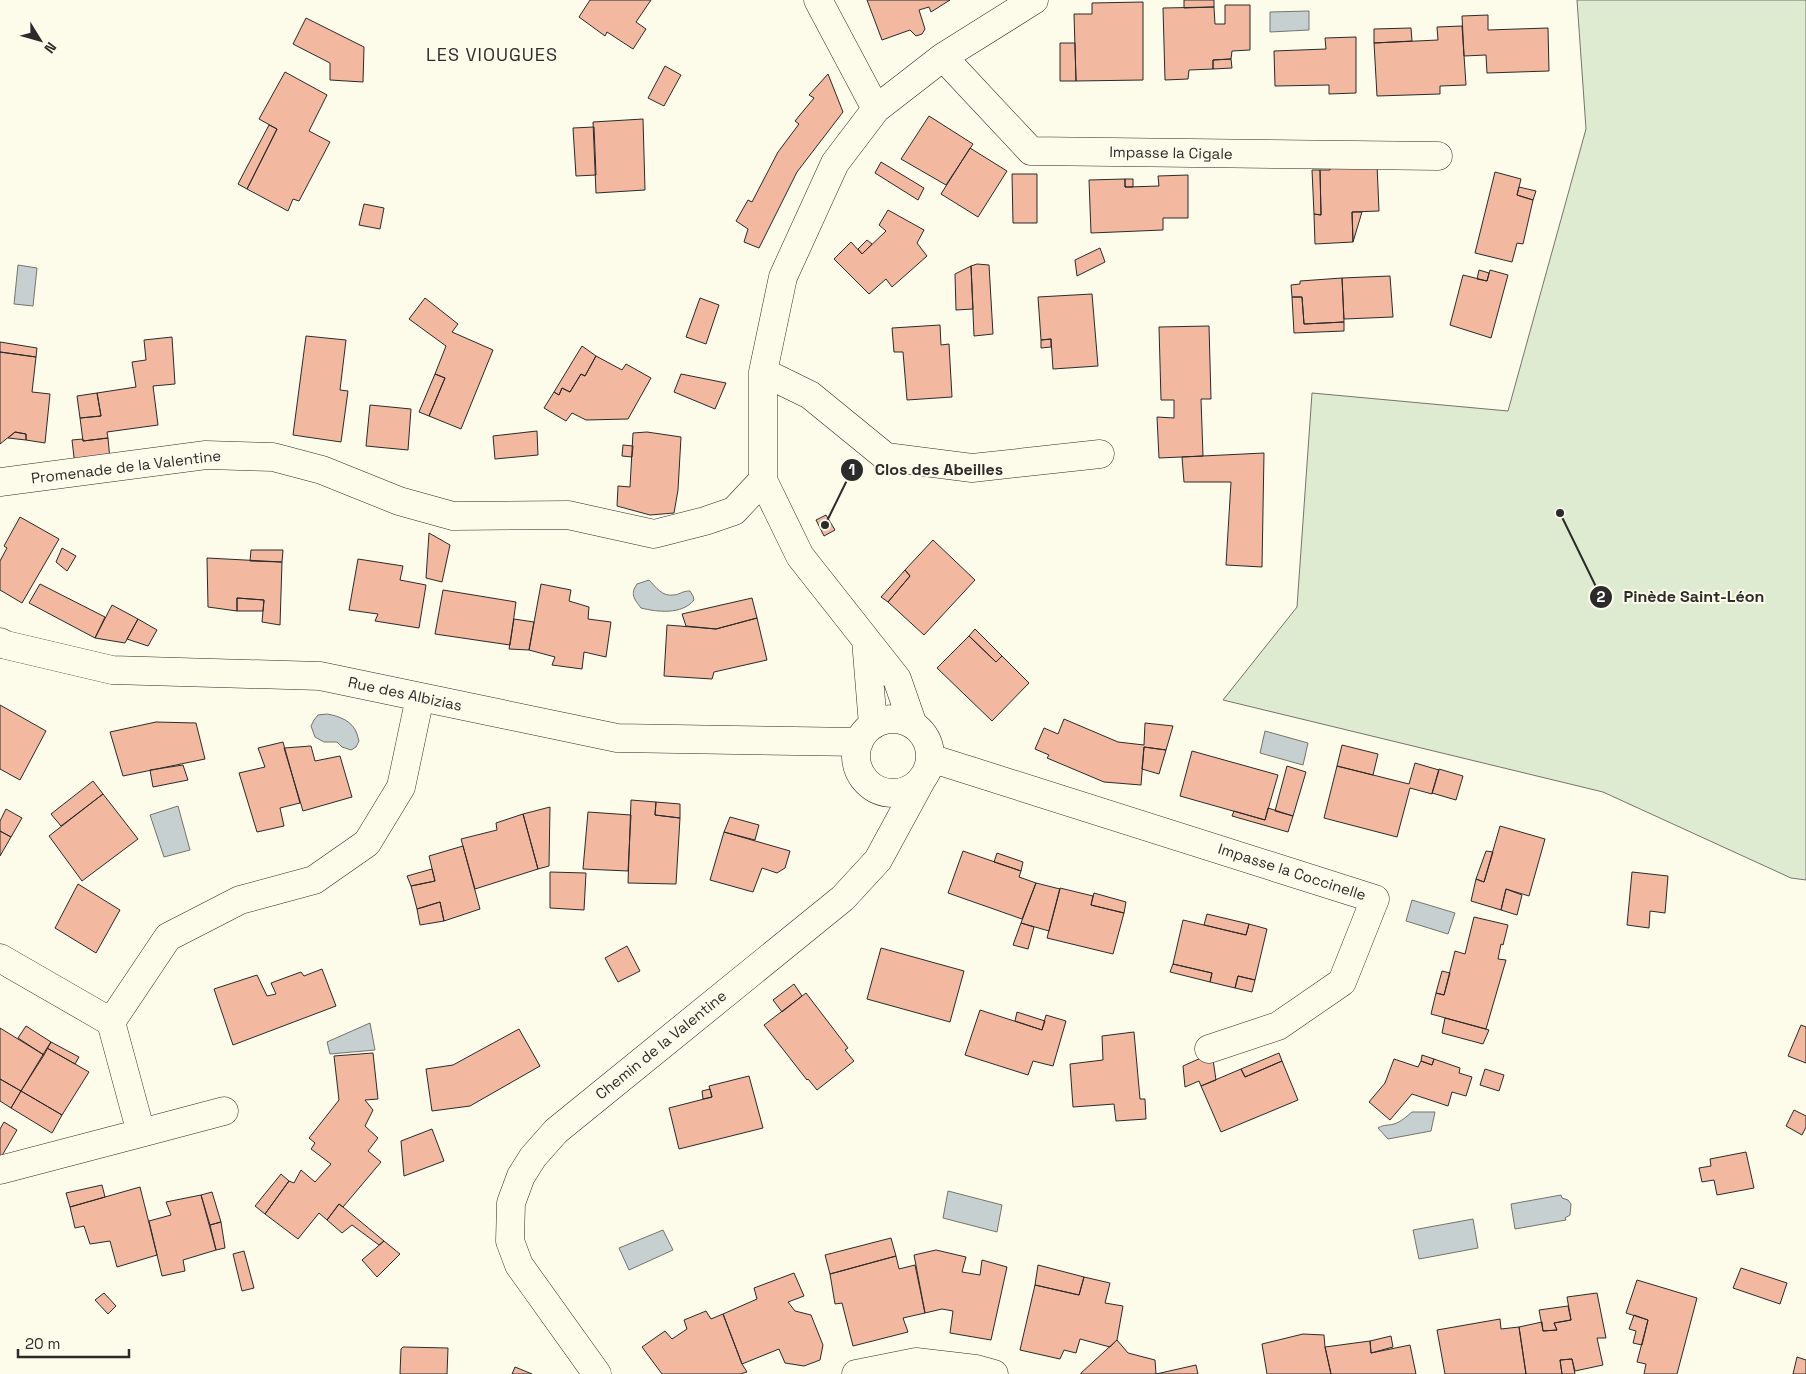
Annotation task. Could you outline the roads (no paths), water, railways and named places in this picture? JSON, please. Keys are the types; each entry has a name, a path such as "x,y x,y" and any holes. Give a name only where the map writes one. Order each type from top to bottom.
{"street":[{"path":"818,0 876,109"},
{"path":"913,725 898,679 800,556 763,480 763,372 783,277 835,163 876,109 943,57 1034,0"},
{"name":"Impasse la Cigale","path":"943,57 1031,151 1438,156"},
{"path":"763,372 810,395 886,457 972,468 1100,454"},
{"name":"Promenade de la Valentine","path":"0,482 206,455 273,457 322,470 399,501 453,516 568,515 654,534 705,521 734,511 763,480"},
{"path":"866,640 866,734"},
{"name":"Rue des Albizias","path":"0,642 112,670 320,676 617,738 812,741 866,734"},
{"path":"111,1022 168,937 240,900 314,880 367,843 401,787 420,698"},
{"path":"812,741 879,790 895,793 906,791 917,784 926,771 929,745 922,733 913,725 898,720 881,721 866,734 856,755 857,764 862,776 879,790"},
{"name":"Impasse la Coccinelle","path":"926,771 981,773 1375,899 1342,982 1278,1026 1209,1049"},
{"name":"Chemin de la Valentine","path":"597,1374 519,1264 510,1242 511,1203 521,1176 533,1157 556,1131 843,898 878,860 926,771"},
{"path":"878,860 879,790"},
{"path":"0,958 111,1022 141,1133"},
{"path":"0,1170 224,1111"},
{"path":"856,1374 916,1362 976,1369 994,1374"}],"place":[{"name":"Pinède Saint-Léon","path":"1560,513"},
{"name":"Clos des Abeilles","path":"825,525"}],"district":[{"name":"LES VIOUGUES","path":"492,55"}]}
